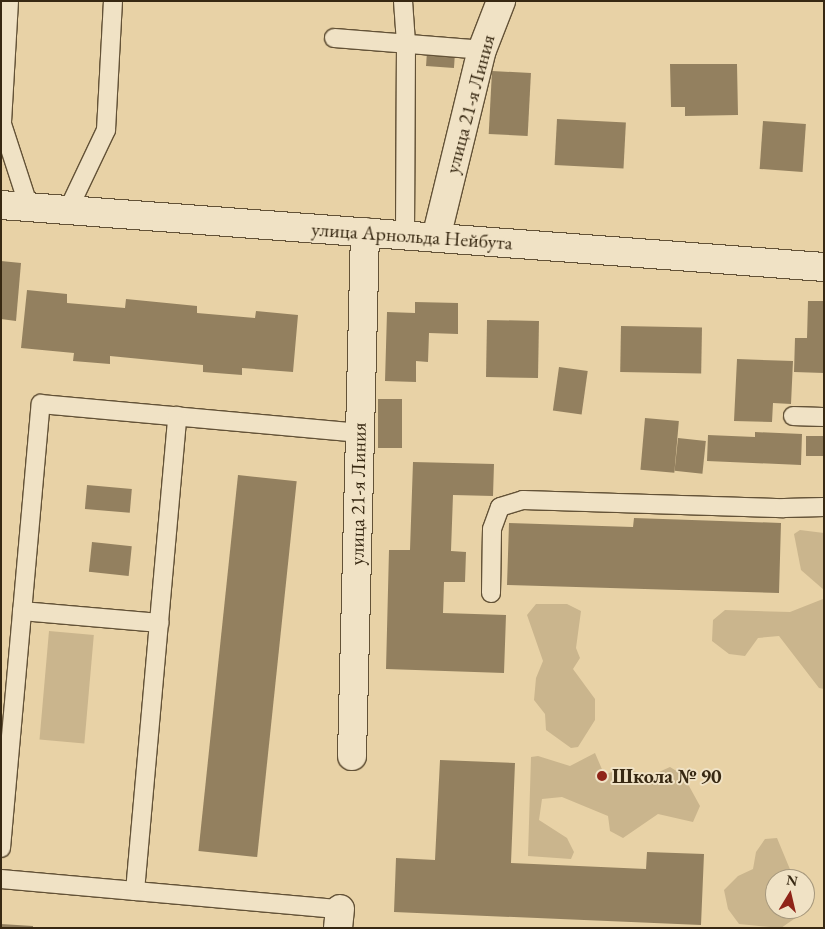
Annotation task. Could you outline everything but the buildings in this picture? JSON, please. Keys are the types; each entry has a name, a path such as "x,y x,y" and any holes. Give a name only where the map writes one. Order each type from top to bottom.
{"street":[{"name":"улица 21-я Линия","path":"436,238 482,50 501,1"},
{"name":"улица Арнольда Нейбута","path":"1,205 824,267"},
{"name":"улица 21-я Линия","path":"352,756 365,232"}],"lane":[{"path":"9,1 2,124 29,207"},
{"path":"68,210 106,130 113,1"},
{"path":"403,1 406,44 405,236"},
{"path":"334,38 482,50"},
{"path":"1,848 9,672 22,611 41,404 360,433"},
{"path":"135,891 177,416"},
{"path":"793,416 824,417"},
{"path":"491,593 492,529 500,507 523,500 784,508 824,507"},
{"path":"22,611 159,623"},
{"path":"1,879 135,891 339,918"}],"shaded area":[{"path":"800,530 824,533 824,590 801,570 794,534"},
{"path":"824,595 824,689 819,688 779,636 758,638 745,656 729,654 712,641 713,620 725,610 790,612 823,599"},
{"path":"536,604 567,604 581,611 576,648 580,658 573,669 595,699 595,720 578,747 571,748 546,730 545,714 534,700 536,678 543,661 527,615"},
{"path":"49,631 94,635 84,744 40,740"},
{"path":"595,753 604,774 626,769 650,776 670,767 683,775 700,806 693,822 658,814 623,838 610,831 608,816 562,797 542,799 539,820 567,838 574,852 571,859 528,856 531,757 538,756 570,766"},
{"path":"777,838 790,869 765,869 765,919 794,919 781,928 739,924 728,909 724,890 738,876 753,869 756,852 765,839"}],"place":[{"name":"Школа № 90","path":"602,776"}]}
